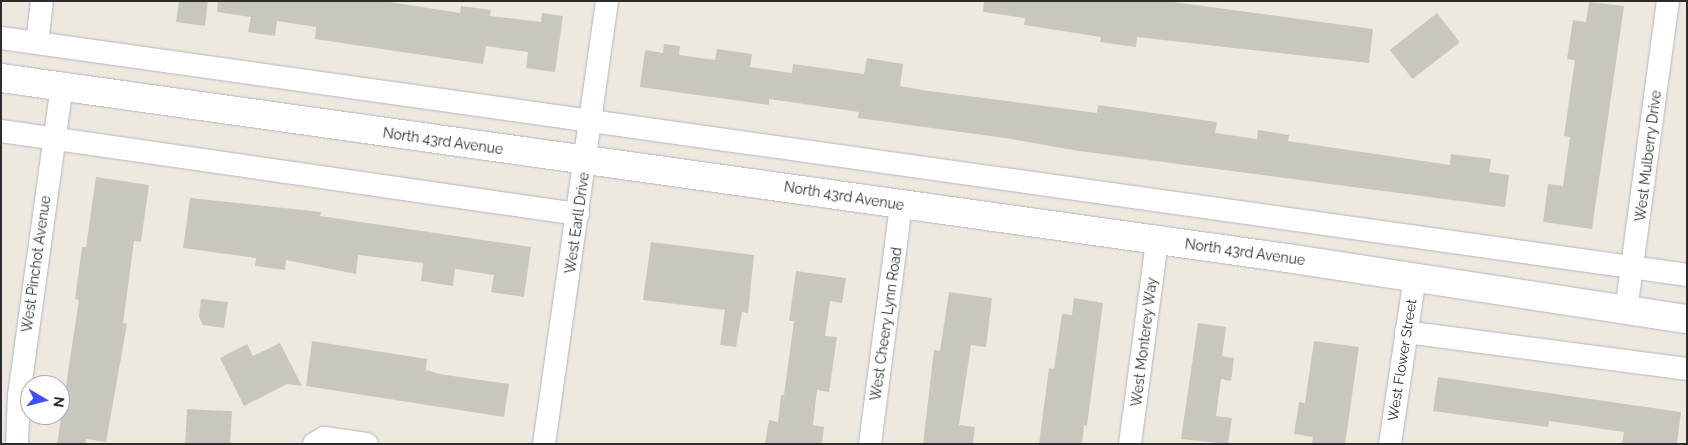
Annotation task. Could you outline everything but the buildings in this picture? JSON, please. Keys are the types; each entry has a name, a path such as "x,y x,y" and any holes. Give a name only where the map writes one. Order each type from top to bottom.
{"main road":[{"name":"North 43rd Avenue","path":"1,78 1416,276 1687,319"}],"street":[{"path":"36,43 42,1"},
{"name":"West Earll Drive","path":"544,444 608,1"},
{"name":"West Mulberry Drive","path":"1626,310 1634,267 1668,1"},
{"path":"1,38 1687,275"},
{"name":"West Pinchot Avenue","path":"17,444 19,395 53,139 62,86"},
{"path":"1,131 578,214"},
{"name":"West Cheery Lynn Road","path":"870,444 901,205"},
{"name":"West Monterey Way","path":"1130,444 1157,240"},
{"name":"West Flower Street","path":"1390,444 1416,276"},
{"path":"1406,332 1687,369"},
{"path":"314,444 324,438 367,444"}]}
